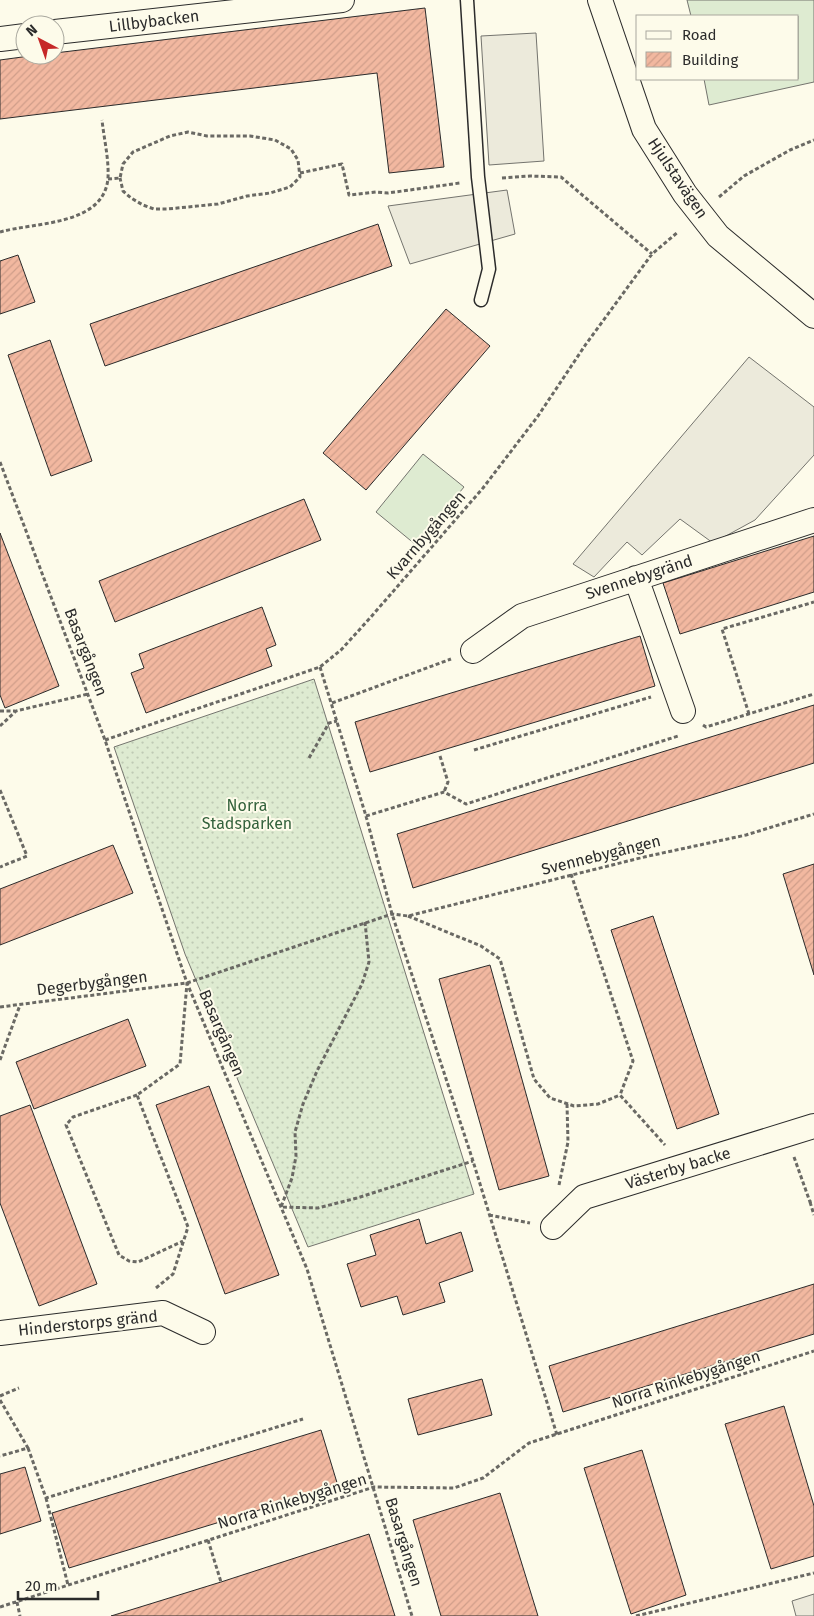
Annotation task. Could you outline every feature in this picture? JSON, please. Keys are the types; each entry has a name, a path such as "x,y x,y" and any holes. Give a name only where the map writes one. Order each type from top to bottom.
{"street":[{"name":"Lillbybacken","path":"65,31 250,5 342,0"},
{"name":"Hjulstavägen","path":"600,0 644,129 685,194 718,236 814,316"},
{"path":"0,39 15,37"},
{"name":"Svennebygränd","path":"473,651 522,616 814,520"},
{"path":"636,578 683,711"},
{"name":"Västerby backe","path":"553,1227 584,1197 814,1126"},
{"name":"Hinderstorps gränd","path":"0,1333 163,1313 203,1332"}],"lane":[{"path":"467,0 479,180 489,269 481,300"}],"path":[{"path":"0,232 54,222 80,214 99,202 108,179 102,120"},
{"path":"188,132 206,136 250,136 275,140 291,149 298,160 300,172 300,177 290,187 270,193 247,196 218,204 167,209 154,209 130,198 123,191 120,178 123,164 133,152 170,136 188,132"},
{"path":"716,199 744,176 790,150 814,140"},
{"path":"300,172 342,164 350,196 376,192 388,193 479,180"},
{"path":"502,178 530,176 561,177 652,254"},
{"path":"108,179 120,178"},
{"name":"Kvarnbygången","path":"105,740 320,667 340,650 483,488 538,416 586,344 652,254 678,232"},
{"name":"Basargången","path":"0,462 105,740 188,983 307,1268 412,1616"},
{"path":"749,714 722,629 814,602"},
{"path":"332,703 473,651"},
{"path":"320,667 366,816 392,914 489,1215 556,1435"},
{"path":"474,750 675,689"},
{"path":"0,711 16,711 88,694"},
{"path":"366,816 444,792 466,804 678,737 683,711 706,727 814,694"},
{"path":"0,726 16,711"},
{"path":"309,758 329,723 337,721"},
{"path":"440,756 448,782 444,792"},
{"path":"0,790 27,856 0,867"},
{"name":"Svennebygången","path":"392,914 408,916 644,856 746,835 814,814"},
{"path":"408,916 481,946 500,959 534,1079 550,1098 574,1106 598,1104 620,1094 632,1061 571,874"},
{"name":"Degerbygången","path":"0,1007 188,983 392,914"},
{"path":"366,922 369,962 362,984 317,1071 303,1104 295,1132 296,1156 292,1178 281,1207 318,1208 357,1198 472,1161"},
{"path":"183,1241 138,1262 129,1261 119,1255 66,1125 73,1117 137,1095 180,1064 188,983"},
{"path":"0,1060 20,1005"},
{"path":"620,1094 666,1146"},
{"path":"137,1095 188,1227 173,1274"},
{"path":"558,1188 568,1142 568,1104"},
{"path":"787,1135 812,1202 814,1215"},
{"path":"489,1215 553,1227"},
{"name":"Norra Rinkebygången","path":"0,1607 374,1487 454,1488 482,1478 529,1443 814,1351"},
{"path":"0,1396 19,1388"},
{"path":"0,1400 28,1448 46,1498 68,1585"},
{"path":"46,1498 302,1419"},
{"path":"0,1456 28,1448"},
{"path":"208,1540 221,1582"},
{"path":"636,1616 814,1573"},
{"path":"17,1602 20,1616"}],"green space":[{"path":"687,0 814,0 814,82 709,105 704,80 799,80 799,15 691,15"},
{"path":"423,454 464,487 416,545 376,512"},
{"name":"Norra Stadsparken","path":"314,679 474,1194 308,1247 185,954 114,747"}],"shaded area":[{"path":"536,33 544,161 489,165 481,36"},
{"path":"507,190 515,234 410,264 388,206"},
{"path":"749,357 814,407 814,455 755,520 713,543 680,519 642,555 627,542 594,577 573,564"},
{"path":"814,1594 814,1616 796,1616 792,1601"}],"building":[{"path":"425,8 444,167 389,173 377,73 0,119 0,60 15,58 15,65 65,65 65,52"},
{"path":"378,224 392,266 105,366 90,324"},
{"path":"18,255 35,302 0,314 0,261"},
{"path":"446,309 490,346 366,490 323,453"},
{"path":"50,340 92,461 51,476 8,355"},
{"path":"304,499 321,540 115,622 99,581"},
{"path":"0,533 59,686 5,708 0,695"},
{"path":"814,536 814,592 680,634 663,583"},
{"path":"262,607 276,645 266,649 272,666 146,713 131,673 144,668 139,654"},
{"path":"640,636 655,686 370,772 355,722"},
{"path":"814,705 814,763 413,888 397,834"},
{"path":"113,845 133,893 0,945 0,889"},
{"path":"814,864 814,975 783,874"},
{"path":"653,916 719,1114 677,1129 611,930"},
{"path":"490,965 549,1176 499,1190 439,979"},
{"path":"128,1019 146,1066 34,1109 16,1062"},
{"path":"209,1086 279,1275 225,1294 156,1105"},
{"path":"30,1105 97,1284 39,1306 0,1203 0,1116"},
{"path":"419,1219 426,1244 461,1232 473,1271 439,1283 445,1302 403,1315 397,1296 361,1307 347,1264 376,1255 370,1235"},
{"path":"814,1284 814,1334 563,1412 549,1366"},
{"path":"482,1379 492,1415 418,1435 408,1399"},
{"path":"784,1406 814,1506 814,1556 771,1569 725,1424"},
{"path":"321,1430 338,1486 69,1568 52,1513"},
{"path":"642,1450 686,1595 631,1614 584,1468"},
{"path":"25,1467 41,1521 0,1534 0,1474"},
{"path":"500,1493 538,1616 441,1616 413,1520"},
{"path":"369,1534 395,1616 111,1616 221,1582"}]}
